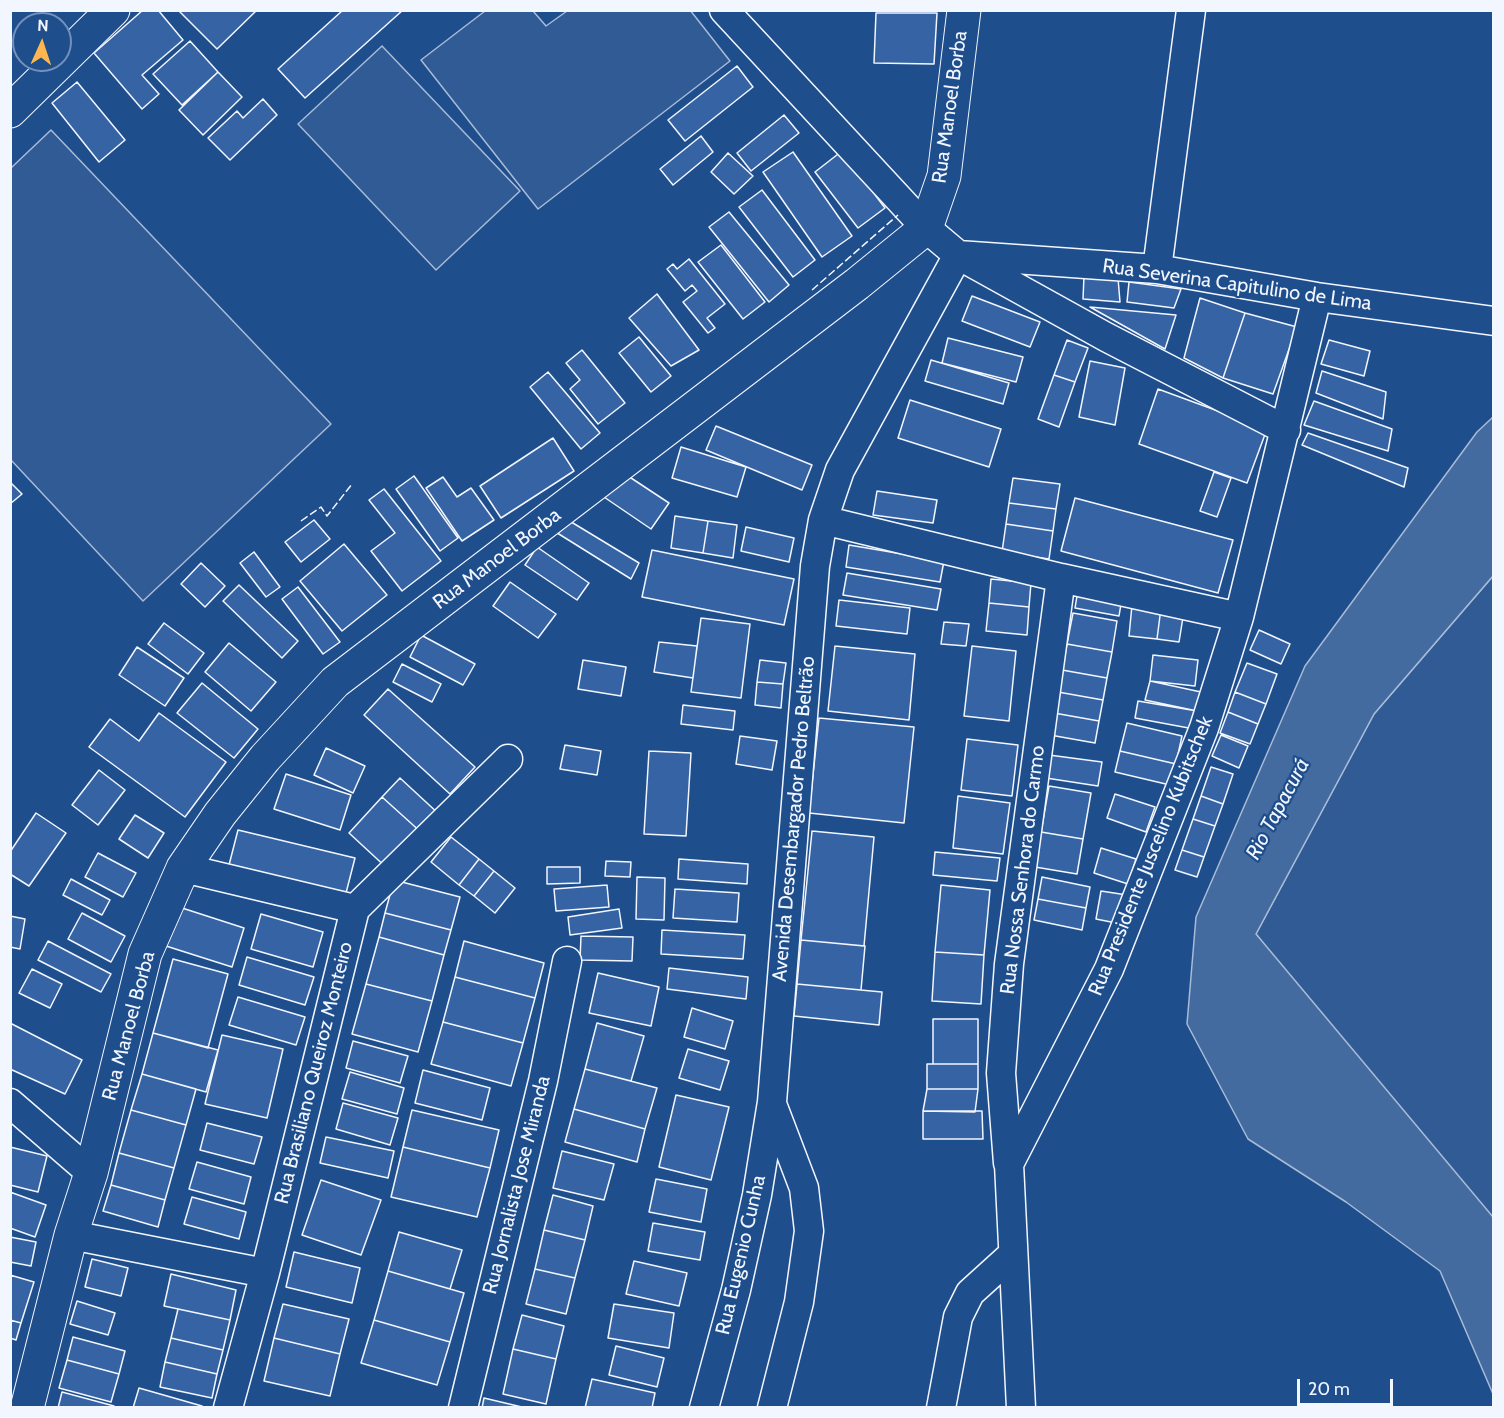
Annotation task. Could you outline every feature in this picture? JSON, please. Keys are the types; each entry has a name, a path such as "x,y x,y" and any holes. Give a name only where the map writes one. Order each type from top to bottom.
{"street":[{"path":"10,111 113,10"},
{"path":"724,10 926,228 958,255 1106,337 1286,430"},
{"name":"Rua Manoel Borba","path":"27,1407 71,1235 91,1173 145,954 183,868 220,814 265,758 336,682 857,284 926,228 944,176 964,10"},
{"path":"1157,269 1191,10"},
{"name":"Rua Severina Capitulino de Lima","path":"958,255 1157,269 1317,297 1494,321"},
{"name":"Avenida Desembargador Pedro Beltrão","path":"772,1407 799,1302 809,1231 804,1188 772,1102 814,578 823,519 840,470 958,255"},
{"name":"Rua Presidente Juscelino Kubitschek","path":"1021,1407 1009,1164 1109,969 1204,728 1239,617 1317,297"},
{"path":"823,519 1061,578 1239,617"},
{"name":"Rua Nossa Senhora do Carmo","path":"1009,1164 1000,1073 1009,964 1061,578"},
{"path":"183,868 355,909 508,759"},
{"name":"Rua Brasiliano Queiroz Monteiro","path":"228,1407 355,909"},
{"name":"Rua Jornalista Jose Miranda","path":"463,1407 543,1081 567,961"},
{"name":"Rua Eugenio Cunha","path":"704,1407 736,1290 757,1195 772,1102"},
{"path":"10,1103 91,1173"},
{"path":"71,1235 264,1273"},
{"path":"941,1407 958,1317 970,1293 1013,1254"}],"shaded area":[{"path":"690,10 730,61 538,209 421,60 485,11 533,11 546,26 567,11"},
{"path":"382,46 520,191 436,270 298,124"},
{"path":"51,130 331,424 143,601 11,460 11,168"},
{"path":"1493,576 1493,1247 1256,934 1374,714"}],"water":[{"name":"Rio Tapacurá","path":"1493,417 1493,576 1374,714 1256,934 1493,1217 1493,1394 1440,1271 1346,1202 1248,1139 1187,1024 1196,917 1305,666 1477,432"}],"building":[{"path":"143,10 158,10 183,40 142,75 159,94 142,109 94,53"},
{"path":"178,10 257,10 217,49"},
{"path":"343,10 403,10 305,98 278,69"},
{"path":"876,13 937,13 934,64 874,63"},
{"path":"190,41 218,72 182,105 153,74"},
{"path":"737,66 753,87 685,141 668,120"},
{"path":"218,72 242,97 203,135 179,110"},
{"path":"77,82 125,140 99,162 52,103"},
{"path":"263,99 277,115 230,160 208,138 237,111 243,118"},
{"path":"784,115 799,133 751,171 737,153"},
{"path":"701,136 713,152 673,185 660,169"},
{"path":"842,151 885,208 858,228 815,172"},
{"path":"793,152 852,236 822,257 763,172"},
{"path":"728,153 753,176 734,194 711,172"},
{"path":"762,190 815,260 793,277 739,207"},
{"path":"729,212 789,285 769,302 709,227"},
{"path":"721,245 765,302 743,319 698,262"},
{"path":"689,259 725,304 707,318 715,328 708,333 683,302 697,291 692,285 685,291 667,269 673,264 677,269"},
{"path":"1084,276 1118,278 1120,302 1083,299"},
{"path":"1129,282 1181,289 1174,308 1127,302"},
{"path":"657,294 699,350 671,366 629,318"},
{"path":"972,296 1040,322 1030,347 962,321"},
{"path":"1200,298 1245,313 1223,378 1184,358"},
{"path":"1090,307 1176,315 1165,349"},
{"path":"1245,313 1297,327 1273,394 1223,378"},
{"path":"639,337 671,376 651,392 619,353"},
{"path":"948,338 1023,357 1016,382 942,363"},
{"path":"1067,340 1088,348 1075,382 1054,375"},
{"path":"1329,340 1370,351 1364,376 1321,364"},
{"path":"582,350 625,403 598,424 570,389 580,380 566,363"},
{"path":"931,360 1009,383 1003,404 925,381"},
{"path":"1090,361 1125,368 1115,425 1079,417"},
{"path":"1322,371 1386,392 1383,419 1316,393"},
{"path":"548,372 600,433 581,449 530,387"},
{"path":"1054,375 1075,382 1059,427 1038,419"},
{"path":"1158,389 1267,429 1247,483 1139,444"},
{"path":"910,400 1001,429 989,467 898,438"},
{"path":"1314,401 1392,429 1388,451 1304,425"},
{"path":"716,426 812,465 802,490 706,450"},
{"path":"1308,433 1408,468 1404,487 1302,445"},
{"path":"553,438 574,471 501,518 480,486"},
{"path":"681,447 746,467 737,497 672,478"},
{"path":"1214,472 1231,478 1217,517 1200,511"},
{"path":"625,474 669,503 651,529 601,495"},
{"path":"414,476 458,538 440,551 396,489"},
{"path":"443,477 457,497 471,488 494,520 462,541 426,488"},
{"path":"1013,478 1060,484 1056,509 1009,503"},
{"path":"10,482 22,494 10,504"},
{"path":"384,489 441,561 402,591 371,551 395,533 369,500"},
{"path":"877,491 937,500 933,523 873,515"},
{"path":"1075,498 1233,540 1218,593 1061,551"},
{"path":"1009,503 1056,509 1053,531 1006,524"},
{"path":"675,516 708,521 703,553 671,548"},
{"path":"563,517 639,563 631,579 554,531"},
{"path":"314,520 330,539 301,562 285,542"},
{"path":"708,521 737,525 733,558 703,553"},
{"path":"1006,524 1053,531 1049,559 1002,552"},
{"path":"746,527 794,538 789,562 741,551"},
{"path":"344,544 387,595 342,631 300,581"},
{"path":"849,545 944,561 940,582 846,567"},
{"path":"537,547 589,583 577,600 525,565"},
{"path":"652,550 794,579 784,625 642,597"},
{"path":"254,552 280,587 266,597 240,563"},
{"path":"201,563 225,586 205,607 181,584"},
{"path":"847,573 941,589 937,610 843,595"},
{"path":"991,579 1031,583 1029,607 989,603"},
{"path":"510,582 556,614 538,638 493,606"},
{"path":"239,585 298,641 282,658 223,601"},
{"path":"298,587 340,642 323,654 282,599"},
{"path":"1078,590 1122,598 1119,616 1075,608"},
{"path":"839,600 910,608 907,634 836,626"},
{"path":"989,603 1029,607 1027,635 986,631"},
{"path":"1132,605 1161,608 1157,639 1129,636"},
{"path":"1161,608 1184,611 1179,642 1157,639"},
{"path":"1073,613 1117,621 1112,652 1067,644"},
{"path":"701,618 750,624 741,698 691,692"},
{"path":"944,622 969,624 966,646 941,644"},
{"path":"164,623 204,653 188,674 148,644"},
{"path":"1259,630 1290,644 1281,664 1250,650"},
{"path":"421,635 475,664 463,685 410,657"},
{"path":"659,642 697,646 693,678 654,672"},
{"path":"229,643 276,682 251,711 205,672"},
{"path":"1067,644 1112,652 1107,678 1062,670"},
{"path":"835,646 915,654 909,720 828,711"},
{"path":"972,646 1016,651 1009,721 964,716"},
{"path":"137,647 184,678 165,706 119,675"},
{"path":"1153,655 1198,660 1195,686 1150,681"},
{"path":"583,660 626,667 621,696 578,689"},
{"path":"760,660 786,663 783,684 757,682"},
{"path":"1247,663 1277,674 1266,704 1235,692"},
{"path":"402,664 441,684 432,702 393,682"},
{"path":"1062,670 1107,678 1103,700 1058,692"},
{"path":"1150,681 1201,692 1197,711 1145,700"},
{"path":"757,682 783,684 781,708 755,705"},
{"path":"202,683 258,729 234,758 177,713"},
{"path":"388,689 475,767 450,794 364,715"},
{"path":"1058,692 1103,700 1099,721 1054,713"},
{"path":"1235,692 1266,704 1258,724 1228,712"},
{"path":"1138,701 1197,711 1194,729 1135,718"},
{"path":"683,705 735,711 733,730 681,724"},
{"path":"1228,712 1258,724 1250,744 1220,733"},
{"path":"159,713 226,762 185,817 89,747 110,719 139,741"},
{"path":"1054,713 1099,721 1095,743 1050,735"},
{"path":"819,718 914,727 904,823 809,813"},
{"path":"1127,723 1182,736 1176,764 1120,751"},
{"path":"1221,735 1248,746 1239,768 1212,756"},
{"path":"740,736 777,741 772,770 736,764"},
{"path":"967,739 1018,745 1012,796 961,790"},
{"path":"565,745 601,751 597,775 560,769"},
{"path":"326,748 365,766 353,793 314,775"},
{"path":"649,751 691,753 686,836 644,834"},
{"path":"1120,751 1176,764 1170,785 1115,772"},
{"path":"1049,755 1102,762 1098,786 1046,778"},
{"path":"1211,767 1233,774 1223,804 1201,796"},
{"path":"99,770 125,790 98,825 72,805"},
{"path":"286,774 351,795 340,830 274,809"},
{"path":"400,778 440,815 423,834 382,797"},
{"path":"1049,786 1091,793 1083,839 1041,832"},
{"path":"1115,794 1155,807 1146,832 1107,818"},
{"path":"958,796 1010,803 1003,854 953,848"},
{"path":"1201,796 1223,804 1215,826 1193,819"},
{"path":"382,797 423,834 389,870 349,833"},
{"path":"36,813 66,833 29,886 10,874 10,852"},
{"path":"135,815 164,833 148,858 119,839"},
{"path":"1193,819 1215,826 1204,857 1182,850"},
{"path":"238,830 355,858 346,893 229,865"},
{"path":"812,831 874,837 864,946 801,940"},
{"path":"1041,832 1083,839 1077,874 1035,867"},
{"path":"451,837 479,859 459,885 431,862"},
{"path":"1101,848 1136,859 1128,884 1094,873"},
{"path":"1182,850 1204,857 1197,877 1175,870"},
{"path":"935,852 1000,858 997,881 933,875"},
{"path":"98,853 136,873 123,897 85,877"},
{"path":"479,859 494,871 474,896 459,885"},
{"path":"679,859 748,864 747,884 678,879"},
{"path":"606,861 631,862 630,877 605,876"},
{"path":"547,867 580,867 580,883 547,884"},
{"path":"494,871 515,888 495,913 474,896"},
{"path":"637,877 665,878 664,920 636,919"},
{"path":"1042,877 1090,887 1086,908 1038,899"},
{"path":"71,879 110,900 102,915 63,895"},
{"path":"394,880 460,897 451,930 385,913"},
{"path":"607,885 609,907 556,911 554,889"},
{"path":"941,885 990,890 984,955 935,952"},
{"path":"675,889 739,893 737,922 673,918"},
{"path":"1101,891 1127,895 1121,924 1096,919"},
{"path":"1038,899 1086,908 1082,930 1034,920"},
{"path":"179,907 244,928 232,967 166,946"},
{"path":"619,909 622,928 570,935 568,917"},
{"path":"82,913 125,936 111,962 68,939"},
{"path":"385,913 451,930 444,955 379,937"},
{"path":"261,914 323,932 313,967 251,949"},
{"path":"10,916 25,919 20,949 10,947"},
{"path":"662,930 745,935 743,959 661,954"},
{"path":"581,936 633,937 632,961 580,960"},
{"path":"379,937 444,955 432,1001 366,984"},
{"path":"801,940 865,946 861,990 797,984"},
{"path":"48,941 111,974 101,992 38,960"},
{"path":"464,941 544,963 535,998 455,977"},
{"path":"935,952 984,955 981,1004 932,1001"},
{"path":"247,957 314,977 305,1005 239,985"},
{"path":"173,959 228,974 208,1048 153,1033"},
{"path":"669,968 748,977 746,999 667,989"},
{"path":"32,969 62,984 50,1008 19,993"},
{"path":"598,973 659,987 651,1026 589,1013"},
{"path":"455,977 535,998 523,1043 443,1022"},
{"path":"366,984 432,1001 418,1052 352,1034"},
{"path":"797,984 882,992 879,1025 794,1016"},
{"path":"238,997 305,1017 296,1045 229,1025"},
{"path":"692,1008 733,1021 725,1049 684,1037"},
{"path":"933,1019 978,1019 978,1064 933,1064"},
{"path":"443,1022 523,1043 511,1086 431,1064"},
{"path":"10,1023 82,1060 65,1094 10,1069"},
{"path":"597,1023 644,1036 631,1081 585,1069"},
{"path":"153,1033 218,1050 206,1092 142,1074"},
{"path":"222,1035 283,1049 267,1118 205,1104"},
{"path":"353,1041 408,1056 400,1083 346,1068"},
{"path":"688,1049 729,1061 720,1090 679,1078"},
{"path":"927,1064 978,1064 978,1089 927,1089"},
{"path":"585,1069 657,1088 645,1129 574,1109"},
{"path":"423,1070 490,1088 482,1120 415,1103"},
{"path":"350,1072 404,1088 397,1114 342,1099"},
{"path":"142,1074 196,1089 186,1125 131,1110"},
{"path":"927,1089 978,1089 975,1112 923,1111"},
{"path":"676,1095 729,1107 711,1180 659,1167"},
{"path":"343,1103 398,1118 390,1145 336,1129"},
{"path":"574,1109 645,1129 637,1162 565,1142"},
{"path":"131,1110 186,1125 174,1168 119,1153"},
{"path":"412,1110 499,1130 490,1168 403,1147"},
{"path":"923,1111 982,1111 983,1139 923,1139"},
{"path":"207,1123 262,1137 254,1164 200,1150"},
{"path":"326,1137 394,1151 388,1178 320,1163"},
{"path":"10,1147 47,1156 38,1192 10,1185"},
{"path":"403,1147 490,1168 477,1217 391,1197"},
{"path":"562,1151 614,1164 604,1200 553,1188"},
{"path":"119,1153 174,1168 165,1200 111,1185"},
{"path":"197,1162 251,1177 244,1204 189,1189"},
{"path":"656,1179 707,1189 701,1222 649,1212"},
{"path":"321,1180 381,1200 361,1255 302,1235"},
{"path":"111,1185 165,1200 158,1227 103,1211"},
{"path":"10,1192 46,1205 35,1237 10,1228"},
{"path":"553,1195 593,1206 585,1240 544,1230"},
{"path":"192,1197 246,1212 239,1239 184,1224"},
{"path":"653,1223 705,1232 700,1260 648,1251"},
{"path":"544,1230 585,1240 575,1278 535,1269"},
{"path":"399,1232 462,1250 450,1289 388,1271"},
{"path":"10,1237 36,1242 31,1266 10,1262"},
{"path":"294,1252 360,1268 352,1303 286,1287"},
{"path":"92,1259 128,1268 121,1296 85,1287"},
{"path":"634,1261 687,1273 679,1306 626,1294"},
{"path":"535,1269 575,1278 566,1314 526,1304"},
{"path":"388,1271 464,1293 450,1342 374,1320"},
{"path":"171,1274 236,1290 230,1320 164,1306"},
{"path":"10,1275 34,1282 21,1323 10,1320"},
{"path":"77,1301 115,1313 108,1335 70,1324"},
{"path":"283,1304 349,1319 340,1354 274,1338"},
{"path":"614,1304 674,1313 669,1348 608,1338"},
{"path":"178,1309 230,1320 223,1350 171,1338"},
{"path":"522,1315 564,1326 556,1359 513,1349"},
{"path":"10,1320 21,1323 16,1340 10,1338"},
{"path":"374,1320 450,1342 437,1385 361,1363"},
{"path":"73,1337 125,1351 119,1374 67,1360"},
{"path":"171,1338 223,1350 217,1374 165,1362"},
{"path":"274,1338 340,1354 330,1396 264,1381"},
{"path":"616,1346 664,1358 657,1387 609,1375"},
{"path":"513,1349 556,1359 546,1404 503,1394"},
{"path":"67,1360 119,1374 111,1402 59,1388"},
{"path":"165,1362 217,1374 212,1398 160,1387"},
{"path":"592,1379 655,1393 652,1408 585,1408"},
{"path":"139,1388 202,1406 201,1408 133,1408"},
{"path":"62,1392 114,1406 114,1408 58,1408"},
{"path":"484,1398 526,1408 482,1408"}],"fence":[{"path":"812,290 898,215"},
{"path":"301,521 321,507 327,516 352,484"}]}
